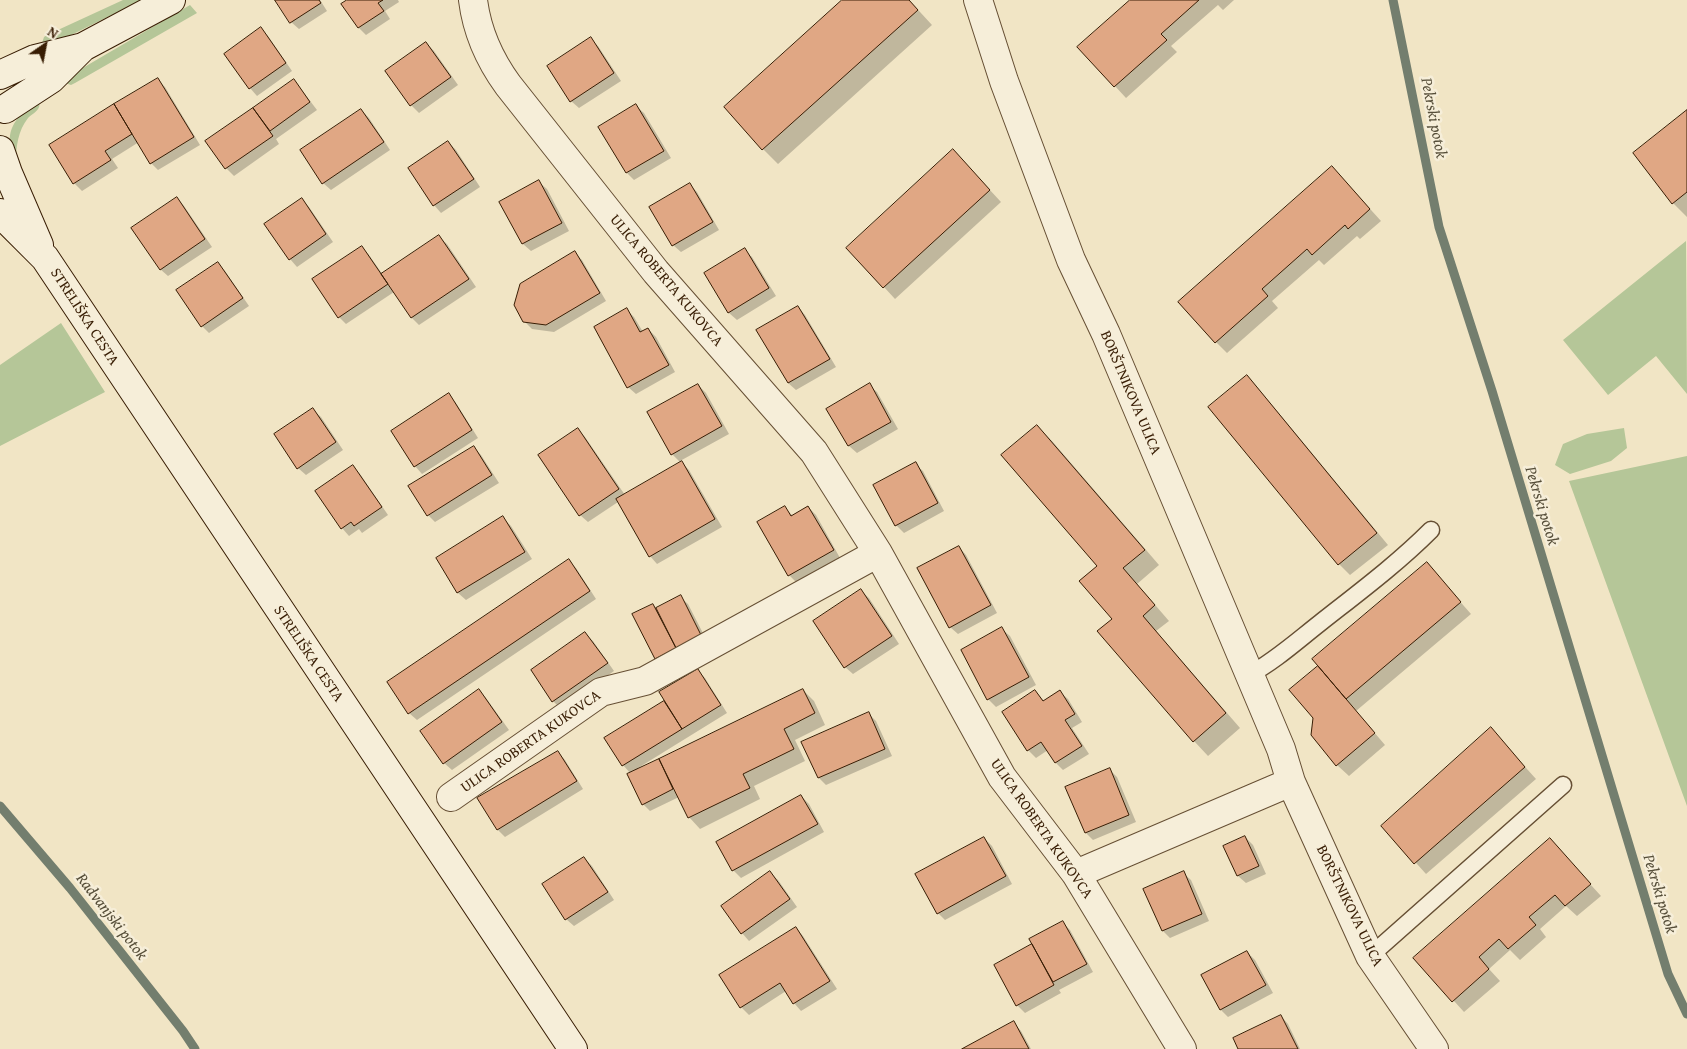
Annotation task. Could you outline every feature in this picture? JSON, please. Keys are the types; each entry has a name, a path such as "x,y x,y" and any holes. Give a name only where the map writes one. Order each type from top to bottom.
{"street":[{"path":"0,75 35,58 83,46 171,0"},
{"name":"ULICA ROBERTA KUKOVCA","path":"472,0 476,24 495,68 656,272 814,452 878,553 1002,777 1076,874 1182,1049"},
{"name":"BORŠTNIKOVA ULICA","path":"978,0 1004,81 1071,260 1106,334 1280,749 1291,782 1370,956 1434,1049"},
{"path":"2,111 52,79 83,46"},
{"name":"STRELIŠKA CESTA","path":"0,150 45,258 573,1049"},
{"name":"STRELIŠKA CESTA","path":"0,213 45,258"},
{"name":"ULICA ROBERTA KUKOVCA","path":"452,797 601,692 645,681 878,553"},
{"path":"1076,874 1291,782"}],"lane":[{"path":"1249,674 1265,666 1346,603 1406,555 1431,530"},
{"path":"1370,956 1563,785"}],"green space":[{"path":"123,0 142,0 63,39 42,43 47,35"},
{"path":"190,5 197,13 75,83 71,85 62,82 81,69"},
{"path":"38,99 38,108 28,118 20,133 16,162 10,142 12,129 23,112"},
{"path":"1686,241 1687,394 1656,356 1608,395 1563,340"},
{"path":"61,323 105,392 0,446 0,365"},
{"path":"1624,428 1627,448 1611,461 1570,474 1555,465 1563,444 1587,434"},
{"path":"1687,456 1687,806 1569,481"}],"building":[{"path":"275,0 319,0 321,3 290,23"},
{"path":"347,0 383,0 378,3 384,11 358,28 341,4"},
{"path":"842,0 909,0 918,10 762,150 724,107"},
{"path":"1130,0 1199,0 1161,34 1167,40 1114,87 1077,47"},
{"path":"261,27 286,63 249,89 224,54"},
{"path":"591,37 614,73 570,102 547,66"},
{"path":"426,42 451,77 410,106 385,71"},
{"path":"158,78 194,137 150,164 114,104"},
{"path":"294,79 310,102 270,131 253,108"},
{"path":"114,104 132,134 105,151 111,160 73,184 49,145"},
{"path":"636,104 664,151 626,173 598,127"},
{"path":"253,108 273,136 225,169 205,141"},
{"path":"361,109 384,142 322,184 300,150"},
{"path":"1687,110 1687,192 1672,204 1633,153"},
{"path":"448,141 474,179 433,206 408,168"},
{"path":"953,149 990,190 883,288 846,248"},
{"path":"1332,166 1370,209 1348,229 1345,225 1312,255 1307,249 1262,289 1268,296 1215,343 1178,302"},
{"path":"539,180 562,223 522,244 499,202"},
{"path":"690,183 713,222 672,246 649,207"},
{"path":"177,197 205,239 160,270 131,228"},
{"path":"302,198 326,234 289,260 264,224"},
{"path":"439,235 469,279 411,318 381,274"},
{"path":"362,246 388,284 338,318 312,279"},
{"path":"745,248 769,288 728,313 704,273"},
{"path":"575,251 600,293 546,325 523,322 514,305 520,284"},
{"path":"218,262 243,298 201,327 176,290"},
{"path":"798,306 830,359 788,383 756,330"},
{"path":"627,308 640,332 648,328 669,365 627,388 594,327"},
{"path":"1247,375 1377,533 1338,565 1208,407"},
{"path":"870,383 891,422 848,446 826,409"},
{"path":"698,384 722,426 671,455 647,412"},
{"path":"449,393 472,430 414,467 391,431"},
{"path":"313,408 336,442 297,469 274,434"},
{"path":"1037,425 1145,550 1123,568 1155,605 1143,616 1226,713 1193,742 1097,631 1112,619 1079,581 1097,566 1001,455"},
{"path":"578,428 619,489 579,516 538,455"},
{"path":"474,446 492,475 427,516 408,486"},
{"path":"682,461 715,519 649,557 616,499"},
{"path":"916,462 938,503 895,526 873,485"},
{"path":"353,465 382,507 354,526 351,522 341,529 315,491"},
{"path":"785,506 791,516 808,506 834,550 788,576 757,522"},
{"path":"503,516 525,552 457,593 436,558"},
{"path":"959,546 991,605 949,628 917,568"},
{"path":"569,559 590,591 408,714 387,682"},
{"path":"1427,562 1461,602 1346,699 1312,659"},
{"path":"861,589 892,636 844,668 813,621"},
{"path":"681,595 701,635 676,648 656,608"},
{"path":"653,604 676,648 655,659 632,614"},
{"path":"1002,627 1029,677 987,700 961,650"},
{"path":"585,632 608,663 552,702 531,670"},
{"path":"1318,666 1375,733 1336,766 1311,735 1313,718 1289,690"},
{"path":"698,669 721,705 682,729 659,692"},
{"path":"479,689 502,722 443,764 420,731"},
{"path":"803,689 815,713 784,729 794,749 743,774 750,788 688,818 659,759"},
{"path":"1035,690 1043,701 1060,690 1075,714 1065,720 1082,746 1055,763 1041,742 1027,751 1002,712"},
{"path":"664,701 682,729 622,766 604,738"},
{"path":"869,712 885,749 818,778 801,742"},
{"path":"1491,727 1525,767 1414,864 1381,826"},
{"path":"558,751 577,781 497,830 477,798"},
{"path":"659,759 673,789 642,805 627,774"},
{"path":"1110,768 1129,815 1085,833 1065,787"},
{"path":"801,795 818,824 732,871 716,842"},
{"path":"1245,836 1259,866 1237,876 1223,846"},
{"path":"984,837 1006,876 937,914 915,874"},
{"path":"1550,838 1591,884 1565,906 1555,895 1529,917 1536,925 1508,949 1499,939 1479,957 1489,969 1452,1002 1413,958"},
{"path":"584,857 608,892 565,920 542,884"},
{"path":"770,871 790,899 741,934 721,906"},
{"path":"1184,871 1202,914 1162,931 1143,889"},
{"path":"1063,921 1087,964 1053,982 1029,939"},
{"path":"796,927 830,981 793,1004 780,983 740,1008 719,975"},
{"path":"1032,944 1054,985 1016,1006 994,965"},
{"path":"1247,951 1266,985 1220,1010 1201,975"},
{"path":"1281,1015 1298,1049 1238,1049 1233,1038"},
{"path":"1014,1021 1029,1049 962,1049"}],"waterway":[{"name":"Pekrski potok","path":"1393,0 1439,227 1492,391 1668,974 1687,1014"},
{"name":"Radvanjski potok","path":"0,806 70,888 183,1031 195,1049"}]}
